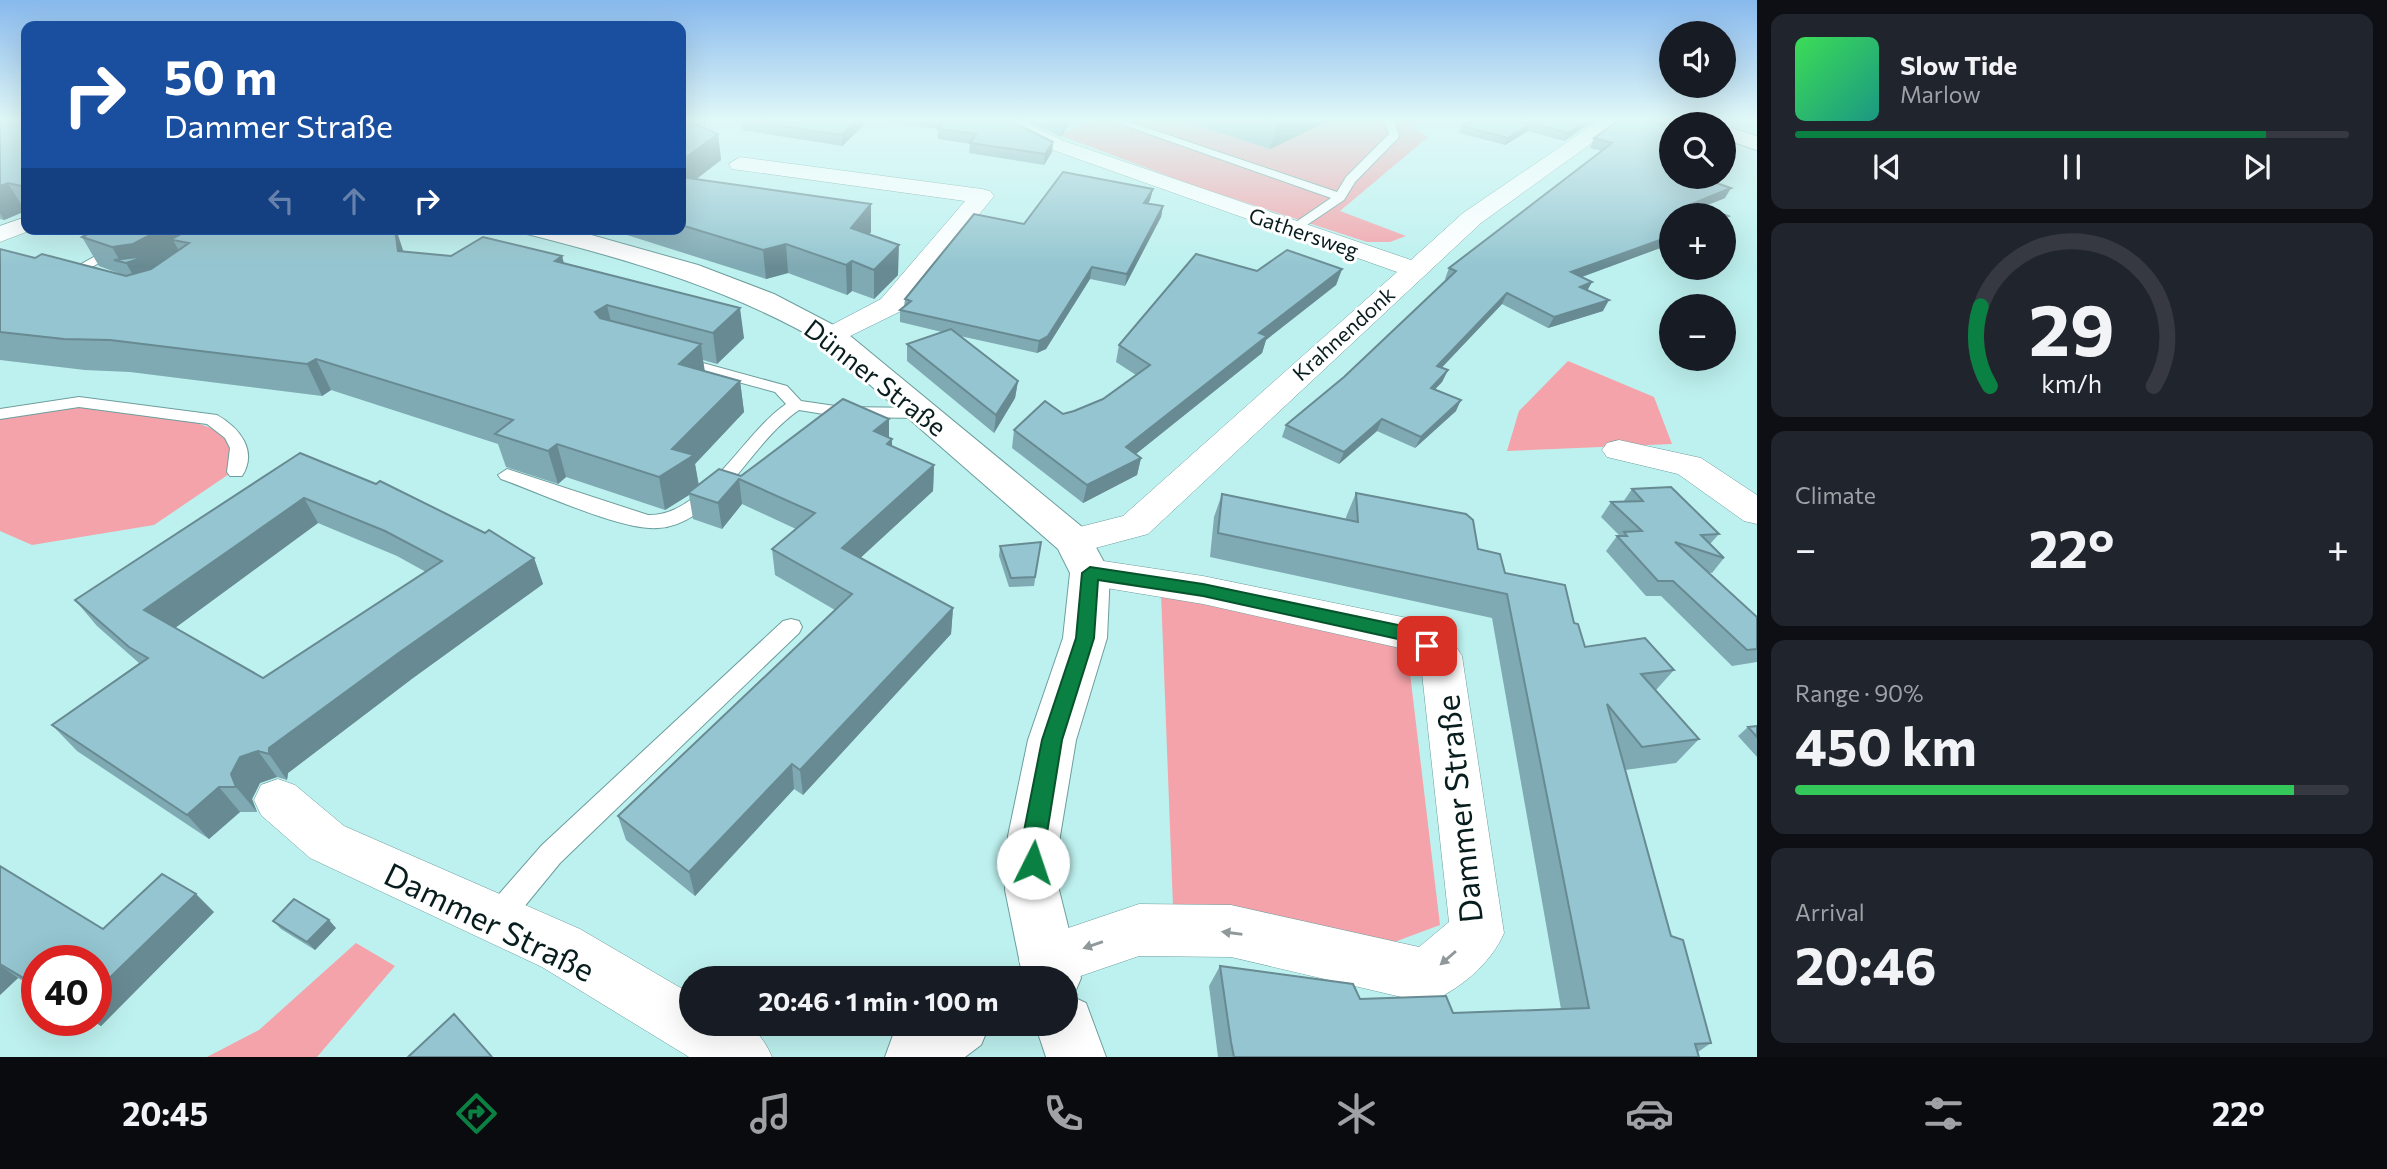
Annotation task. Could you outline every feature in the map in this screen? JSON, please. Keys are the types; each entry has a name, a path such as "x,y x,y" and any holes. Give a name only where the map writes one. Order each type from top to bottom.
{"street":[{"path":"773,168 982,196 891,305 832,336"},
{"name":"Gathersweg","path":"1123,168 1412,269"},
{"name":"Krahnendonk","path":"1081,557 1135,525 1412,269 1472,218 1544,168"},
{"path":"0,235 21,226"},
{"name":"Dünner Straße","path":"562,235 761,298 832,336 924,413 1081,557"},
{"path":"1619,450 1689,466 1757,512"},
{"name":"Dammer Straße","path":"1039,966 1032,890 1034,836 1052,740 1085,638 1081,557 1203,590 1412,635 1441,656 1477,933 1427,976 1231,931 1139,930 1056,966"},
{"name":"Dammer Straße","path":"278,800 327,842 561,948 743,1057"},
{"path":"915,1057 944,1036"},
{"path":"1069,1036 1076,1057"}],"lane":[{"path":"1256,168 1340,197"},
{"path":"1295,229 1340,197 1350,180 1362,168"},
{"path":"117,280 81,268 143,235"},
{"path":"78,282 104,289"},
{"path":"665,357 781,389 796,405 842,412 924,413"},
{"path":"0,414 79,402 211,419 228,429 238,442 239,466 236,472"},
{"path":"507,475 638,520 662,522 690,508 714,489 779,415 796,405"},
{"path":"495,920 551,854 791,627"}],"shaded area":[{"path":"1148,168 1391,168 1340,211 1406,236 1390,242 1367,242"},
{"path":"1568,361 1654,397 1672,444 1507,451 1519,411"},
{"path":"76,406 191,421 214,429 229,443 232,472 154,525 32,545 0,531 0,418"},
{"path":"1161,593 1407,648 1440,925 1389,944 1173,906"},
{"path":"356,943 395,966 317,1057 207,1057 259,1030"}],"building":[{"path":"0,168 21,168 21,186 8,183 0,186"},
{"path":"1579,168 1659,168 1659,189 1729,189 1694,203 1659,203 1659,240 1571,272 1592,282 1580,287 1609,300 1554,317 1507,293 1437,366 1448,370 1431,388 1461,400 1421,437 1382,419 1344,452 1286,425 1344,377 1456,271 1449,268"},
{"path":"1063,172 1153,189 1144,203 1163,206 1127,274 1092,267 1048,336 1039,341 900,310 911,301 905,299 974,214 1024,224"},
{"path":"686,178 871,204 851,228 899,245 874,270 852,261 846,265 786,244 763,250 686,227"},
{"path":"150,235 133,244 112,247 82,237"},
{"path":"179,235 396,235 398,251 451,256 483,237 562,256 555,261 740,308 713,333 607,305 595,312 600,318 701,344 679,364 740,381 672,449 694,455 659,477 557,444 548,451 495,434 513,420 316,359 307,364 110,340 64,339 0,332 0,249 35,258 42,254 126,276 151,269 189,243 173,240 138,259 126,263 114,260 138,257"},
{"path":"1287,250 1342,269 1259,333 1267,336 1126,447 1141,458 1087,485 1014,430 1045,401 1063,414 1074,411 1103,399 1150,365 1119,345 1196,254 1257,271"},
{"path":"951,329 1018,381 996,415 907,344"},
{"path":"843,399 889,419 874,431 892,439 887,444 934,465 842,548 953,608 800,770 792,764 689,872 618,816 852,594 772,549 815,513 739,479 718,503 688,493 719,469 741,476"},
{"path":"300,453 376,484 380,481 485,533 489,530 534,558 269,748 269,754 258,751 240,757 231,774 236,787 219,787 187,815 52,725 148,658 129,647 75,600","holes":["304,498 385,531 442,561 263,678 144,610"]},
{"path":"1671,487 1719,534 1701,535 1724,558 1675,542 1757,617 1757,649 1747,650 1673,581 1658,581 1617,536 1627,536 1624,532 1642,531 1611,502 1643,501 1632,489"},
{"path":"1356,493 1466,514 1473,520 1478,549 1500,554 1505,573 1565,585 1574,623 1578,624 1585,647 1645,638 1674,670 1641,674 1699,739 1642,747 1607,704 1671,936 1683,940 1711,1043 1695,1044 1699,1057 1234,1057 1220,966 1353,984 1360,999 1446,996 1453,1013 1589,1008 1507,594 1218,533 1222,494 1358,522"},
{"path":"1041,542 1035,577 1011,578 1000,546"},
{"path":"1757,726 1757,737 1748,727"},
{"path":"0,866 103,929 162,874 196,894 112,975 112,945 21,945 21,976 0,964"},
{"path":"294,899 329,920 307,942 273,921"},
{"path":"454,1014 492,1057 408,1057"}],"route":[{"path":"1033,863 1034,836 1052,740 1085,638 1090,573 1203,590 1412,635 1427,646"}]}
